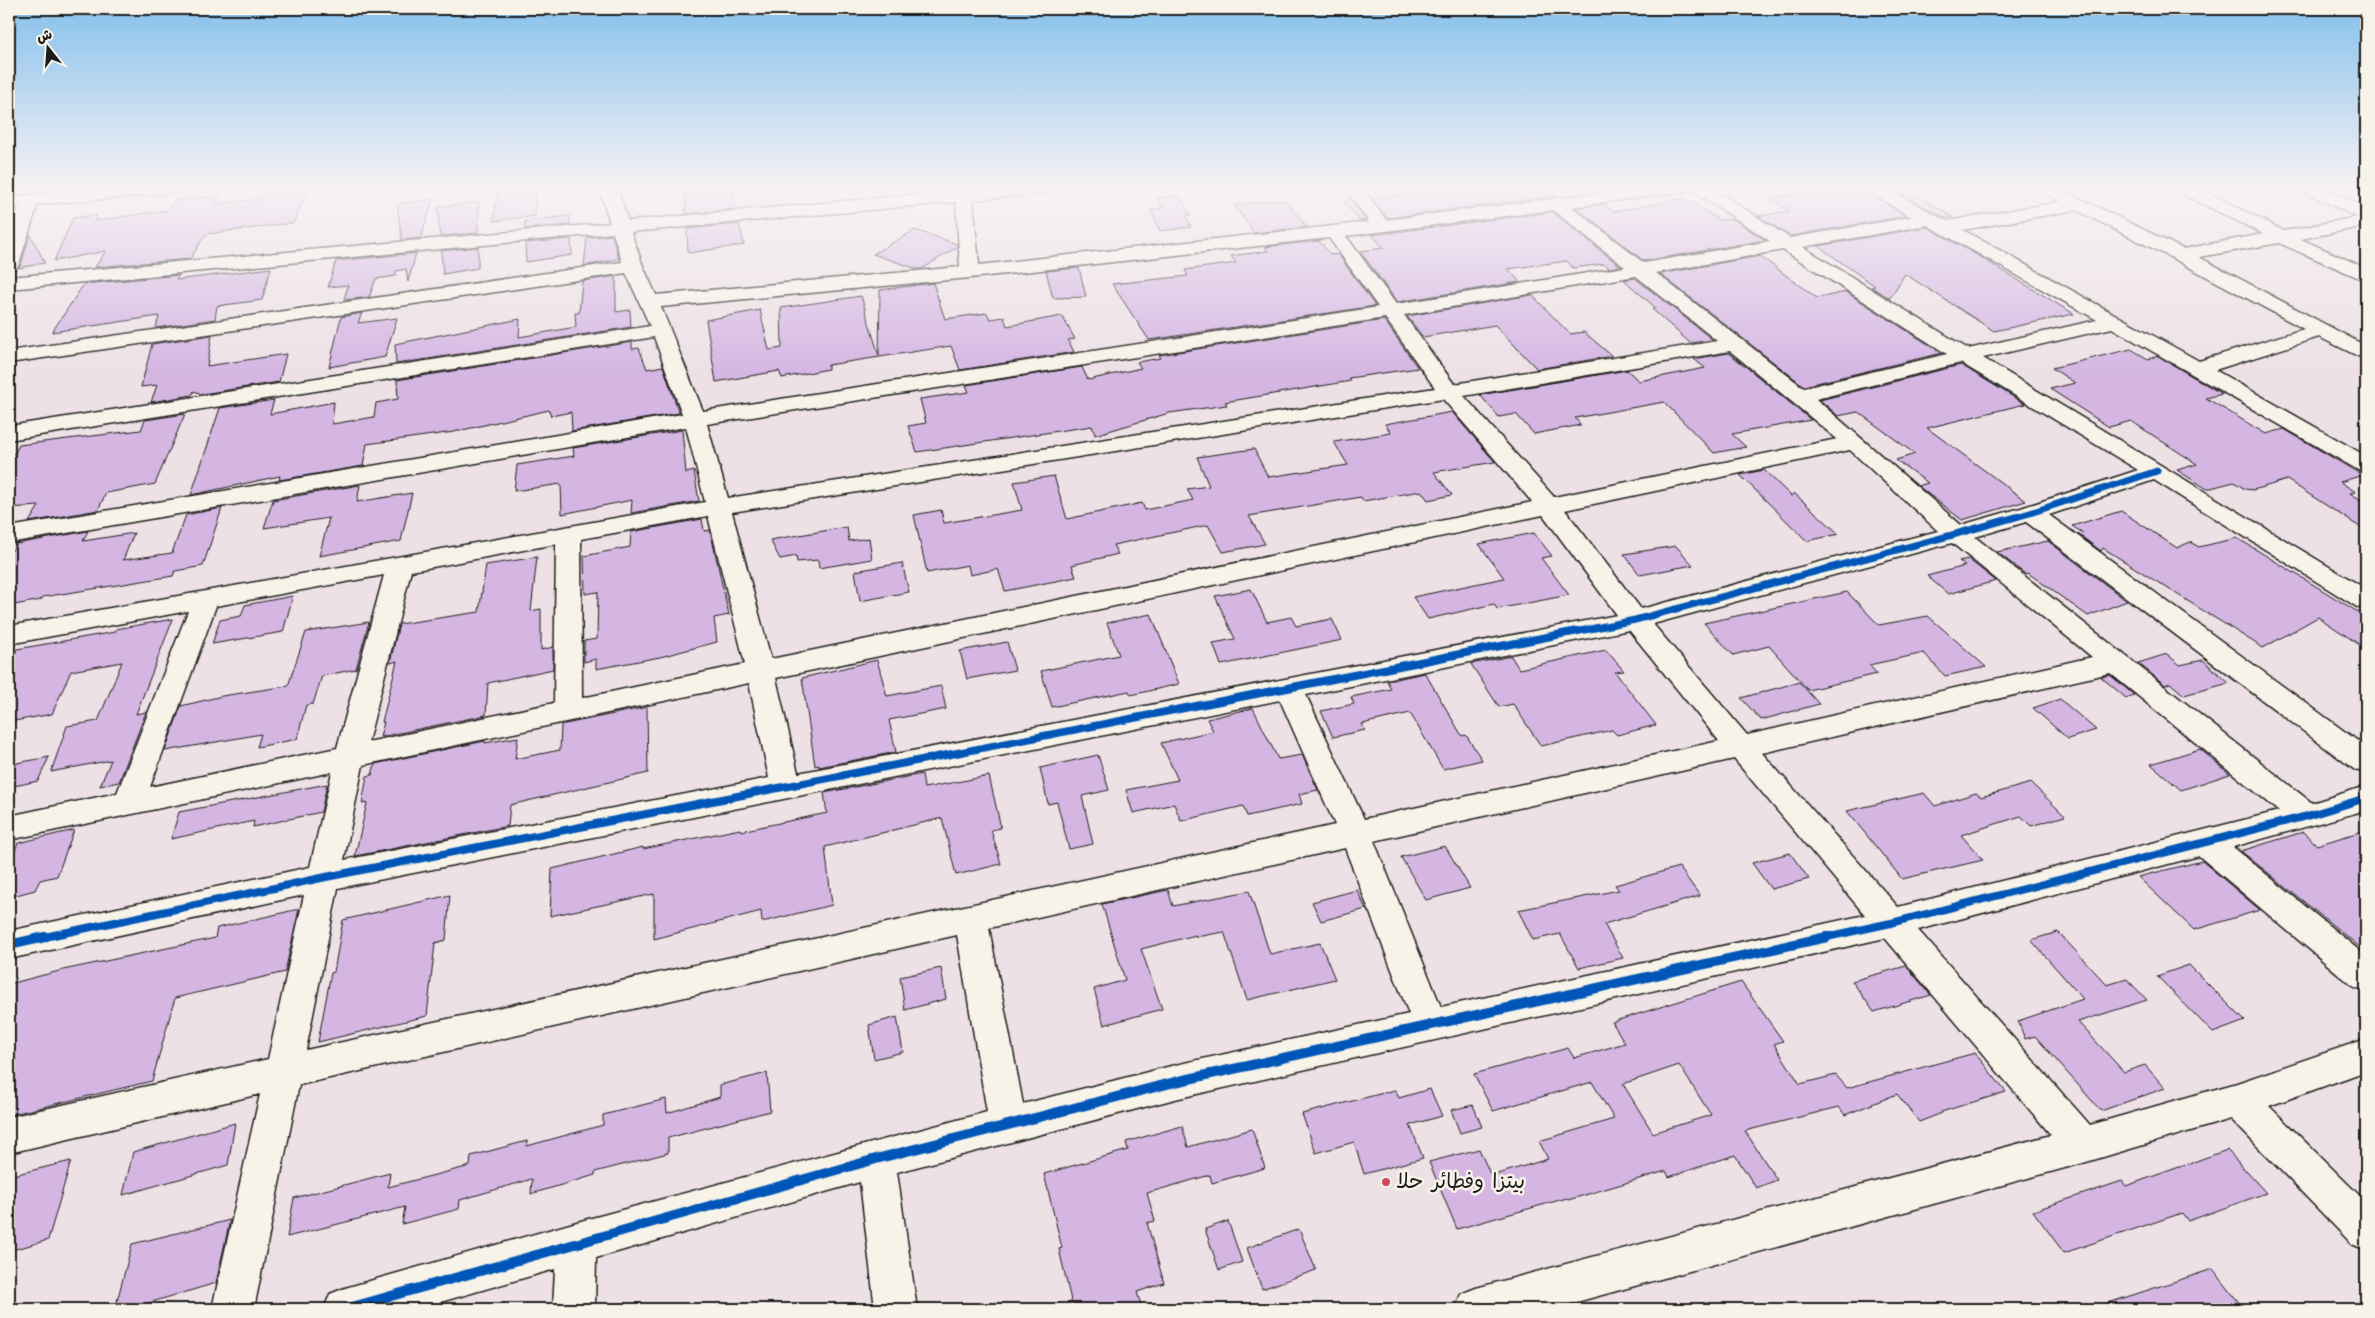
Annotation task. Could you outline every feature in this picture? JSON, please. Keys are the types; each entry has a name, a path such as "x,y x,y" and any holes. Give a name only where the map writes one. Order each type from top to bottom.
{"street":[{"path":"9,264 14,250"},
{"path":"9,283 368,250"},
{"path":"628,250 633,266 662,330 695,419 761,672 786,787"},
{"path":"968,250 970,272"},
{"path":"649,302 970,272 1175,250"},
{"path":"1347,250 1448,391 1548,505 1635,620 1741,748 2084,1145"},
{"path":"1614,250 1800,396 1855,442 1956,534 2307,816"},
{"path":"9,535 695,419 1390,310 1755,250"},
{"path":"1797,250 1963,356 2157,471 2366,601"},
{"path":"1985,250 2199,368 2366,465"},
{"path":"2171,250 2366,354"},
{"path":"2181,255 2212,250"},
{"path":"2310,250 2366,275"},
{"path":"9,357 633,266"},
{"path":"1800,396 1963,356 2114,322"},
{"path":"9,433 662,330"},
{"path":"2199,368 2321,330"},
{"path":"9,635 206,598 569,536 718,507 1594,369 1733,344"},
{"path":"9,828 1855,442"},
{"path":"9,946 326,877 1635,620 2030,513 2157,471"},
{"path":"2030,513 2366,762"},
{"path":"568,711 569,536"},
{"path":"233,1309 326,877 350,756 400,565"},
{"path":"129,802 206,598"},
{"path":"9,1135 283,1071 970,917 1741,748 2114,662"},
{"path":"1289,688 1355,834 1431,1025"},
{"path":"346,1309 577,1242 1008,1124 1175,1082 1891,923 2307,816 2366,798"},
{"path":"2204,842 2366,976"},
{"path":"970,917 1008,1124"},
{"path":"1476,1309 2084,1145 2237,1100 2366,1055"},
{"path":"2237,1100 2366,1230"},
{"path":"876,1159 896,1309"},
{"path":"574,1309 577,1242"}],"building":[{"path":"25,250 38,250 45,263 18,268 21,265"},
{"path":"59,250 196,250 190,259 95,267 106,251 54,261"},
{"path":"478,250 478,268 443,274 441,251"},
{"path":"525,250 572,250 572,255 526,262"},
{"path":"586,250 616,250 619,259 584,266"},
{"path":"688,250 712,250 688,253"},
{"path":"881,250 953,250 922,269 873,254"},
{"path":"1267,250 1326,250 1331,255 1338,254 1375,306 1149,340 1112,284 1188,276 1185,270 1236,263 1231,256 1268,251"},
{"path":"1599,250 1620,266 1609,268 1605,264 1573,268 1567,261 1508,269 1520,282 1397,302 1360,251"},
{"path":"1629,250 1710,250 1644,261"},
{"path":"1823,250 1967,250 2074,314 1994,331 1905,274 1890,298 1871,287 1875,286"},
{"path":"416,253 408,282 406,269 396,271 396,276 376,279 369,297 344,300 348,285 328,287 336,261"},
{"path":"1760,256 1817,298 1846,292 1942,353 1804,386 1660,274"},
{"path":"271,268 262,300 217,306 215,319 156,328 159,316 52,332 84,284 179,275 176,280"},
{"path":"1079,268 1086,297 1053,298 1046,271"},
{"path":"616,276 616,312 630,310 631,327 396,364 395,344 520,319 519,337 576,327 575,313 579,313 582,281"},
{"path":"1635,278 1713,340 1690,343 1652,309 1656,308 1624,280"},
{"path":"933,283 945,319 987,313 990,319 1004,317 1007,326 1062,316 1075,339 1068,340 1074,352 960,370 951,346 828,365 828,369 782,378 779,371 716,382 706,320 760,310 769,350 782,348 781,308 861,296 879,356 880,290"},
{"path":"1532,295 1570,334 1584,332 1612,356 1537,369 1495,325 1423,337 1407,316"},
{"path":"362,313 358,323 397,318 385,357 329,367 341,317"},
{"path":"1384,320 1418,368 1349,378 1351,381 1225,402 1227,405 1169,413 1095,435 1092,426 917,452 908,426 926,423 920,399 969,392 966,385 1082,367 1088,380 1141,368 1137,362 1161,358 1159,355"},
{"path":"212,335 207,366 286,354 279,382 202,394 194,391 192,395 151,402 157,385 141,387 152,344"},
{"path":"632,342 632,349 639,348 647,369 663,366 679,413 572,431 571,412 551,416 549,410 454,432 367,444 363,466 279,480 280,476 191,495 220,408 274,400 270,414 334,402 332,424 374,417 376,403 398,399 397,380"},
{"path":"2131,349 2148,359 2158,356 2222,394 2206,398 2266,434 2284,429 2357,472 2366,474 2340,482 2356,492 2350,493 2366,503 2366,531 2287,480 2253,490 2245,489 2234,482 2207,489 2177,470 2197,464 2131,421 2109,427 2050,389 2075,383 2052,368"},
{"path":"1729,353 1811,420 1732,434 1746,447 1714,453 1664,402 1575,418 1581,425 1534,434 1516,414 1499,417 1480,395 1627,370 1639,381 1705,368 1694,359"},
{"path":"1961,365 2025,404 1927,428 2026,501 1962,520 1918,486 1928,483 1896,460 1915,454 1858,412 1838,416 1820,400"},
{"path":"1452,412 1495,462 1434,472 1452,495 1428,500 1421,491 1363,501 1361,497 1249,516 1265,544 1223,552 1208,525 1113,545 1118,554 1072,565 1076,577 1005,591 998,569 970,575 968,565 927,573 914,515 941,510 944,523 1022,510 1014,482 1054,476 1067,519 1142,503 1145,510 1193,500 1187,489 1209,486 1197,457 1254,449 1268,477 1348,465 1334,442 1391,433 1385,424"},
{"path":"185,414 155,484 106,493 98,510 29,522 39,506 9,508 9,454 15,453 19,445 141,430 145,420"},
{"path":"682,430 686,473 694,471 699,501 631,513 632,500 562,514 561,484 514,491 517,465 574,456 573,448"},
{"path":"1764,470 1791,496 1794,493 1839,534 1807,541 1740,475"},
{"path":"360,485 357,502 412,493 401,541 319,556 329,518 264,528 273,500"},
{"path":"222,508 203,566 175,571 173,576 43,597 41,600 9,606 9,555 16,544 88,531 83,541 134,533 123,560 172,553 186,515"},
{"path":"2121,511 2177,548 2190,542 2199,547 2237,538 2366,617 2366,649 2318,617 2263,648 2103,548 2101,551 2078,534 2083,533 2072,526"},
{"path":"702,519 704,531 710,530 729,615 714,618 717,642 660,657 596,669 596,659 584,662 584,641 597,639 598,592 585,594 584,556 630,547 631,532"},
{"path":"847,527 849,541 869,538 872,559 819,568 818,560 797,562 796,556 780,559 770,540"},
{"path":"1534,533 1552,556 1541,558 1569,595 1497,609 1494,604 1428,619 1413,597 1504,578 1479,544"},
{"path":"2048,541 2127,601 2088,616 2028,573 2025,574 1997,552"},
{"path":"1676,546 1693,565 1640,575 1624,554"},
{"path":"537,557 531,611 541,609 541,650 553,647 553,669 488,683 486,715 380,737 397,661 390,663 399,624 479,612 486,565"},
{"path":"1968,559 1996,581 1948,594 1927,576 1965,566 1959,561"},
{"path":"902,563 909,592 860,601 855,571"},
{"path":"1251,589 1267,622 1291,617 1296,626 1332,619 1342,640 1221,665 1213,643 1235,639 1215,596"},
{"path":"1847,592 1879,625 1928,616 1986,667 1945,676 1924,653 1869,665 1877,674 1808,690 1769,646 1733,655 1704,623"},
{"path":"293,596 283,632 212,644 220,620 241,616 245,605"},
{"path":"1151,614 1179,684 1131,695 1129,691 1052,707 1041,671 1119,655 1107,623"},
{"path":"173,619 136,714 146,712 119,782 100,786 111,760 51,772 67,726 98,721 122,662 71,671 52,714 9,722 9,665 17,649 115,632 116,629"},
{"path":"369,622 356,669 322,676 313,704 306,705 297,739 257,747 261,734 165,751 181,706 222,696 288,686 306,632"},
{"path":"1007,642 1015,670 967,679 960,651"},
{"path":"1606,650 1624,671 1615,672 1656,725 1617,735 1612,730 1541,746 1513,704 1499,707 1471,664 1511,656 1519,669"},
{"path":"2167,654 2180,665 2203,660 2229,683 2184,695 2170,683 2165,685 2138,663"},
{"path":"877,660 887,696 941,686 946,709 889,720 896,752 819,767 819,765 815,766 802,678"},
{"path":"1425,673 1462,736 1466,735 1482,760 1443,769 1410,713 1362,724 1365,730 1333,737 1321,711 1354,704 1351,697 1391,689 1387,681"},
{"path":"2110,675 2134,695 2126,698 2101,677"},
{"path":"1799,682 1819,704 1761,720 1741,698"},
{"path":"2060,699 2096,730 2068,739 2033,708"},
{"path":"647,707 648,773 510,805 508,826 355,856 367,803 362,804 367,776 372,775 375,764 485,741 485,743 518,737 515,759 560,750 561,725"},
{"path":"1253,708 1278,759 1302,755 1318,790 1299,794 1302,804 1247,816 1243,806 1181,821 1174,804 1133,813 1126,790 1178,780 1161,743 1213,731 1207,719"},
{"path":"2200,749 2230,774 2181,790 2151,764"},
{"path":"1098,755 1109,790 1082,796 1093,844 1069,849 1057,802 1048,804 1040,768"},
{"path":"49,757 38,781 9,787 9,780 17,763"},
{"path":"922,774 924,788 989,776 1001,828 991,830 1001,864 956,875 942,818 825,847 832,905 762,922 761,911 654,939 654,894 550,916 552,869 643,847 643,849 740,829 741,831 827,813 824,793"},
{"path":"2031,783 2065,816 2031,826 2021,816 1961,835 1983,860 1902,879 1847,811 1924,793 1935,806 1976,793 1981,797"},
{"path":"327,784 321,812 253,827 254,821 171,839 179,812"},
{"path":"74,830 57,876 40,880 35,890 9,897 9,866 18,843"},
{"path":"2366,830 2366,952 2241,851 2303,832 2317,845"},
{"path":"1445,846 1470,888 1426,900 1401,857"},
{"path":"1790,853 1809,879 1771,889 1752,863"},
{"path":"2202,861 2260,910 2194,930 2138,877"},
{"path":"1679,867 1700,896 1604,924 1623,958 1579,968 1560,934 1533,940 1518,910 1619,890 1615,885"},
{"path":"1168,890 1173,906 1249,891 1270,954 1320,943 1335,979 1247,1000 1224,932 1196,937 1196,935 1141,949 1162,1009 1104,1025 1094,989 1125,980 1102,904"},
{"path":"1357,890 1366,909 1321,921 1312,902"},
{"path":"450,895 446,940 435,943 427,1016 318,1042 331,973 334,972 343,920"},
{"path":"299,909 285,972 175,998 152,1081 9,1115 9,984 63,970 215,938 217,928"},
{"path":"2058,932 2107,985 2127,979 2147,1000 2078,1022 2124,1072 2145,1065 2165,1088 2101,1111 2035,1036 2025,1039 2018,1021 2083,999 2031,940"},
{"path":"2189,965 2245,1021 2213,1033 2157,976"},
{"path":"1906,966 1931,995 1874,1012 1852,981"},
{"path":"941,968 946,999 905,1010 900,977"},
{"path":"1741,982 1783,1041 1774,1044 1800,1084 1836,1075 1847,1088 1975,1053 2006,1092 1941,1112 1919,1122 1897,1094 1845,1115 1839,1107 1745,1131 1777,1180 1756,1188 1735,1155 1669,1177 1666,1171 1568,1200 1567,1198 1457,1229 1429,1162 1479,1149 1491,1176 1548,1159 1539,1141 1614,1119 1592,1082 1493,1111 1474,1074 1568,1048 1574,1058 1625,1043 1612,1022","holes":["1679,1065 1711,1115 1653,1133 1623,1084"]},
{"path":"897,1017 903,1052 874,1059 869,1025"},
{"path":"767,1073 770,1111 668,1138 668,1153 595,1172 595,1175 531,1194 532,1179 460,1200 459,1209 402,1224 405,1207 287,1237 294,1198 390,1173 388,1187 470,1166 471,1156 527,1141 527,1146 603,1125 603,1115 666,1099 667,1113 720,1097 720,1085"},
{"path":"1430,1089 1442,1116 1410,1125 1423,1158 1364,1174 1354,1142 1316,1153 1302,1114 1395,1090 1399,1098"},
{"path":"1473,1105 1482,1127 1460,1133 1451,1110"},
{"path":"235,1123 228,1165 123,1195 133,1152"},
{"path":"1182,1126 1188,1147 1252,1129 1265,1168 1212,1183 1210,1175 1147,1193 1155,1221 1147,1223 1164,1283 1137,1292 1141,1305 1128,1309 1073,1309 1059,1249 1062,1248 1044,1174 1128,1150 1126,1142"},
{"path":"2227,1150 2266,1193 2188,1221 2182,1213 2064,1253 2033,1211 2122,1181 2126,1186"},
{"path":"71,1161 48,1240 9,1251 9,1176"},
{"path":"230,1220 216,1283 128,1309 115,1309 132,1244"},
{"path":"1228,1221 1242,1262 1219,1270 1205,1229"},
{"path":"1299,1229 1316,1270 1262,1289 1247,1248"},
{"path":"2213,1269 2244,1309 2103,1309 2102,1305"}],"cycle path":[{"path":"9,945 326,877 1635,620 2030,513 2157,471"},
{"path":"345,1309 876,1159 1175,1082 1891,923 2307,816 2366,798"}],"place":[{"name":"بيتزا وفطائر حلا","path":"1386,1182"}]}
